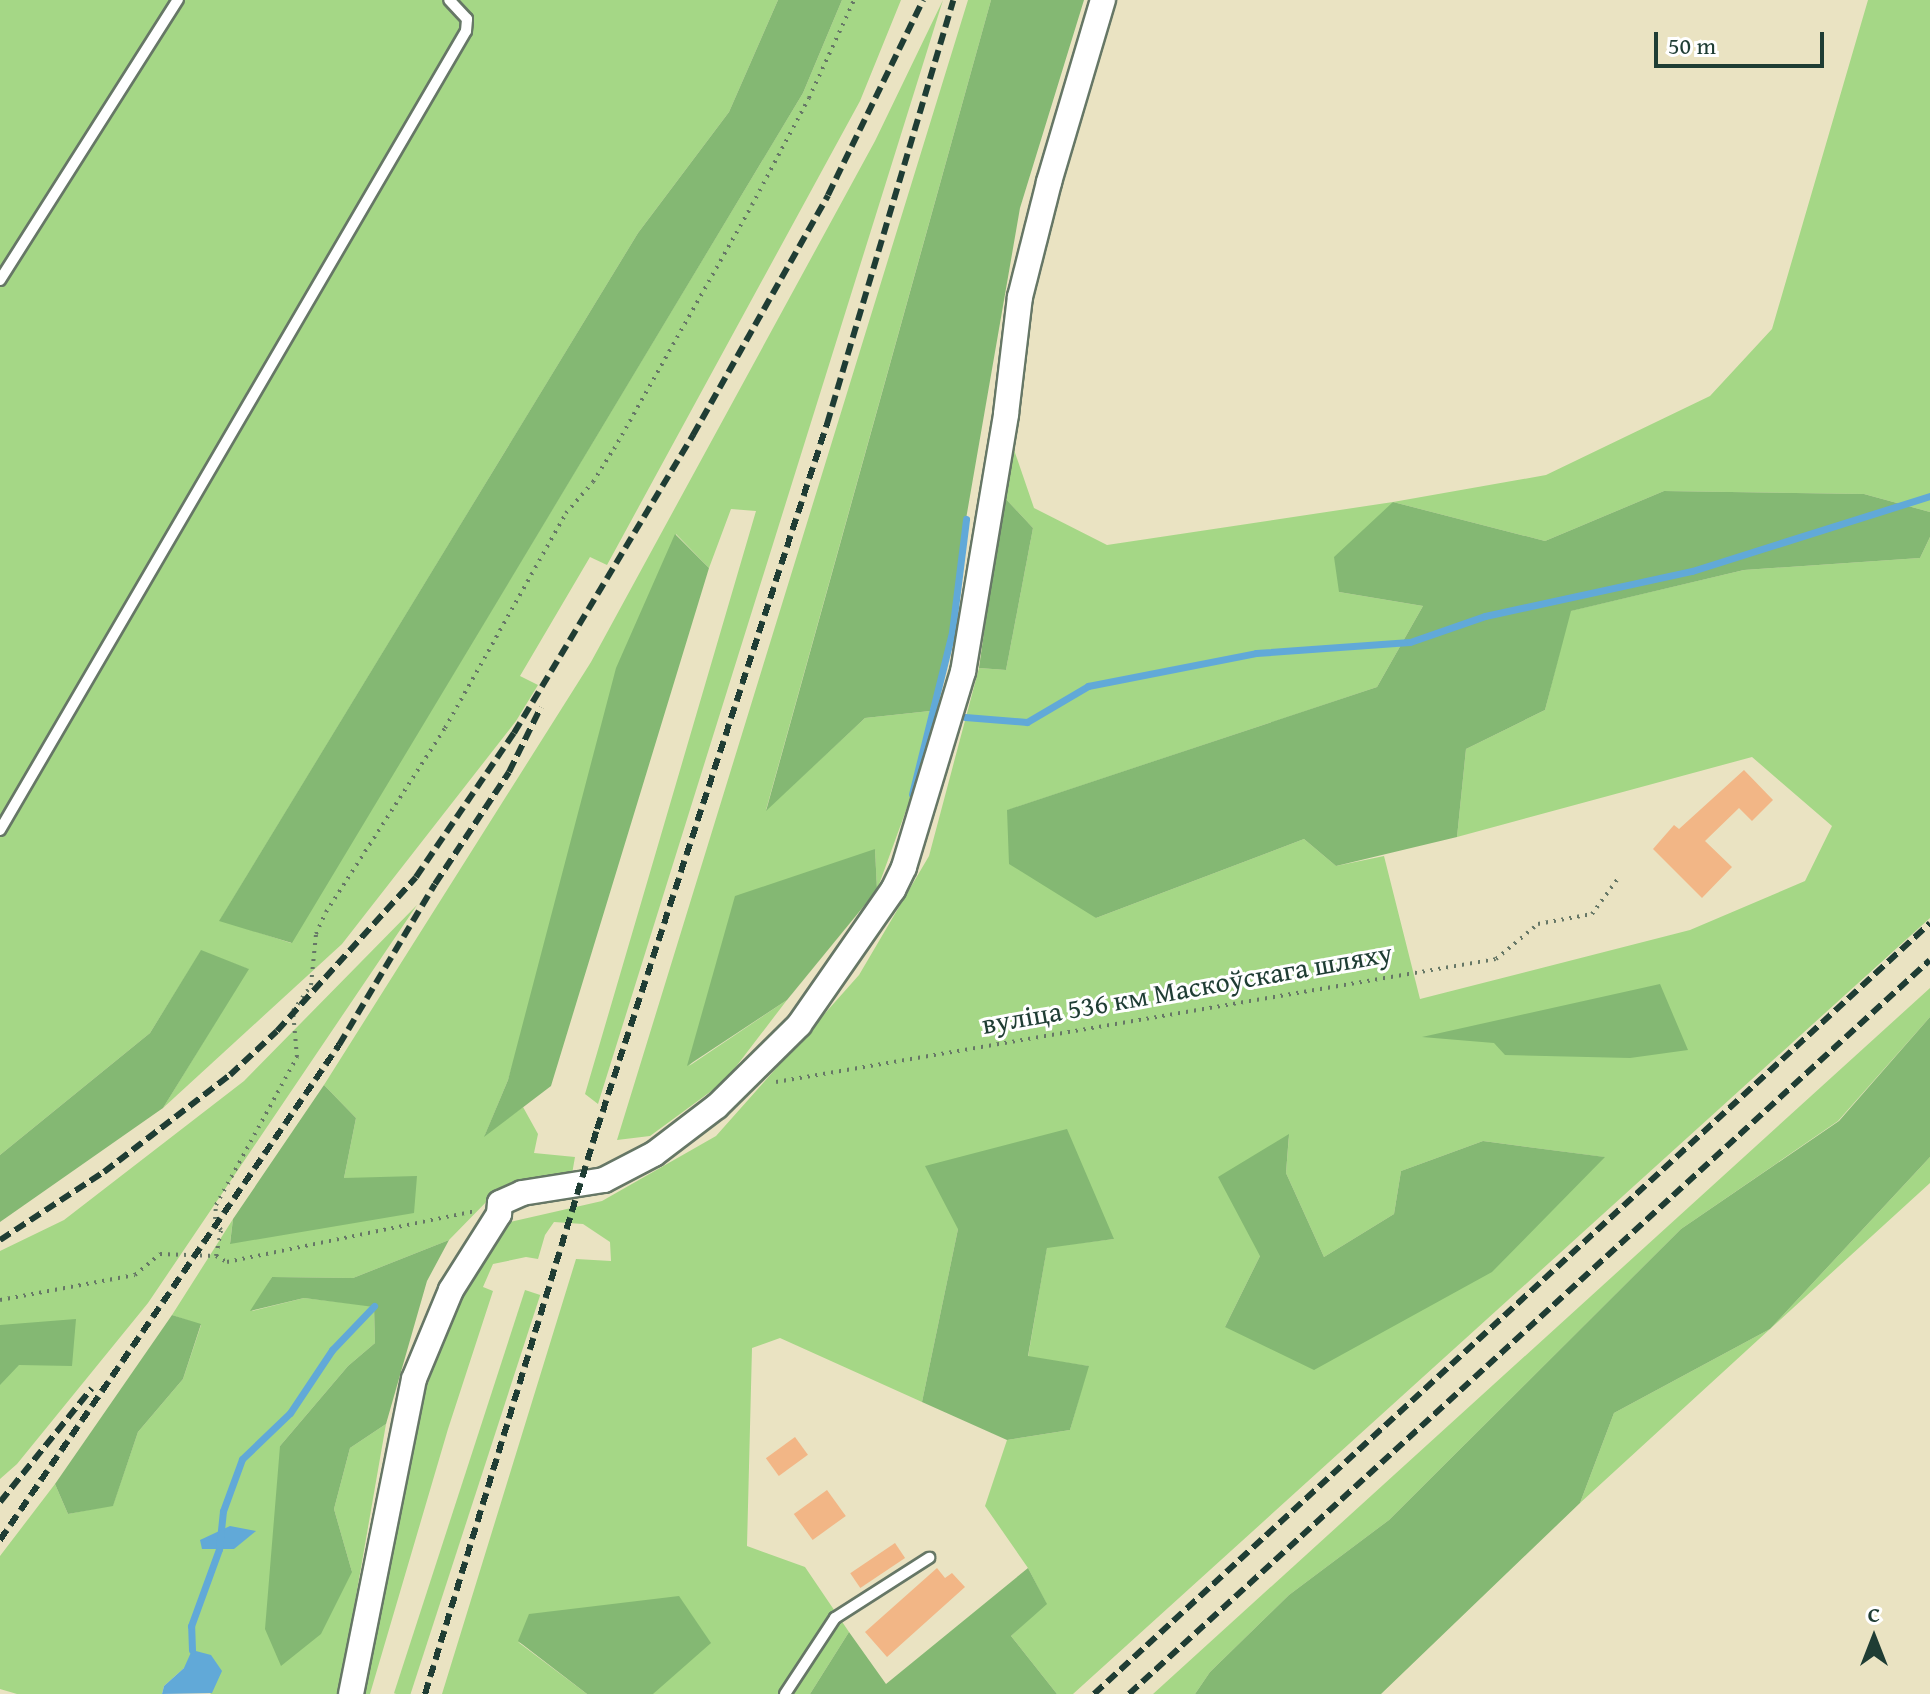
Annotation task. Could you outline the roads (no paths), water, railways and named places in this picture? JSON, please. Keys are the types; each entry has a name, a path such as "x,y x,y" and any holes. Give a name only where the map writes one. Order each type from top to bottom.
{"street":[{"path":"351,1694 414,1379 451,1290 499,1214 500,1203 522,1193 604,1180 654,1154 734,1090 799,1025 893,890 904,867 963,672 1006,414 1020,297 1049,182 1103,0"}],"lane":[{"path":"0,280 178,0"},
{"path":"0,830 466,31 467,19 449,0"},
{"path":"785,1694 835,1618 929,1558"}],"water":[{"path":"230,1526 256,1531 234,1549 202,1549 200,1540"},
{"path":"192,1650 211,1655 222,1671 212,1693 162,1694 164,1686 184,1668"}],"waterway":[{"path":"965,717 1027,722 1088,686 1256,653 1410,642 1485,616 1692,571 1930,496"},
{"path":"912,794 952,632 966,519"},
{"path":"192,1650 191,1626 219,1549 223,1511 242,1459 290,1413 332,1350 374,1306"}],"railway":[{"path":"0,1240 104,1172 230,1075 277,1031 416,877 514,733 693,435 828,195 923,0"},
{"path":"425,1694 597,1129 827,424 953,0"},
{"path":"0,1540 339,1045 435,884 509,772 541,707"},
{"path":"1094,1694 1930,923"},
{"path":"1129,1694 1930,960"},
{"path":"0,1502 92,1388"}]}
